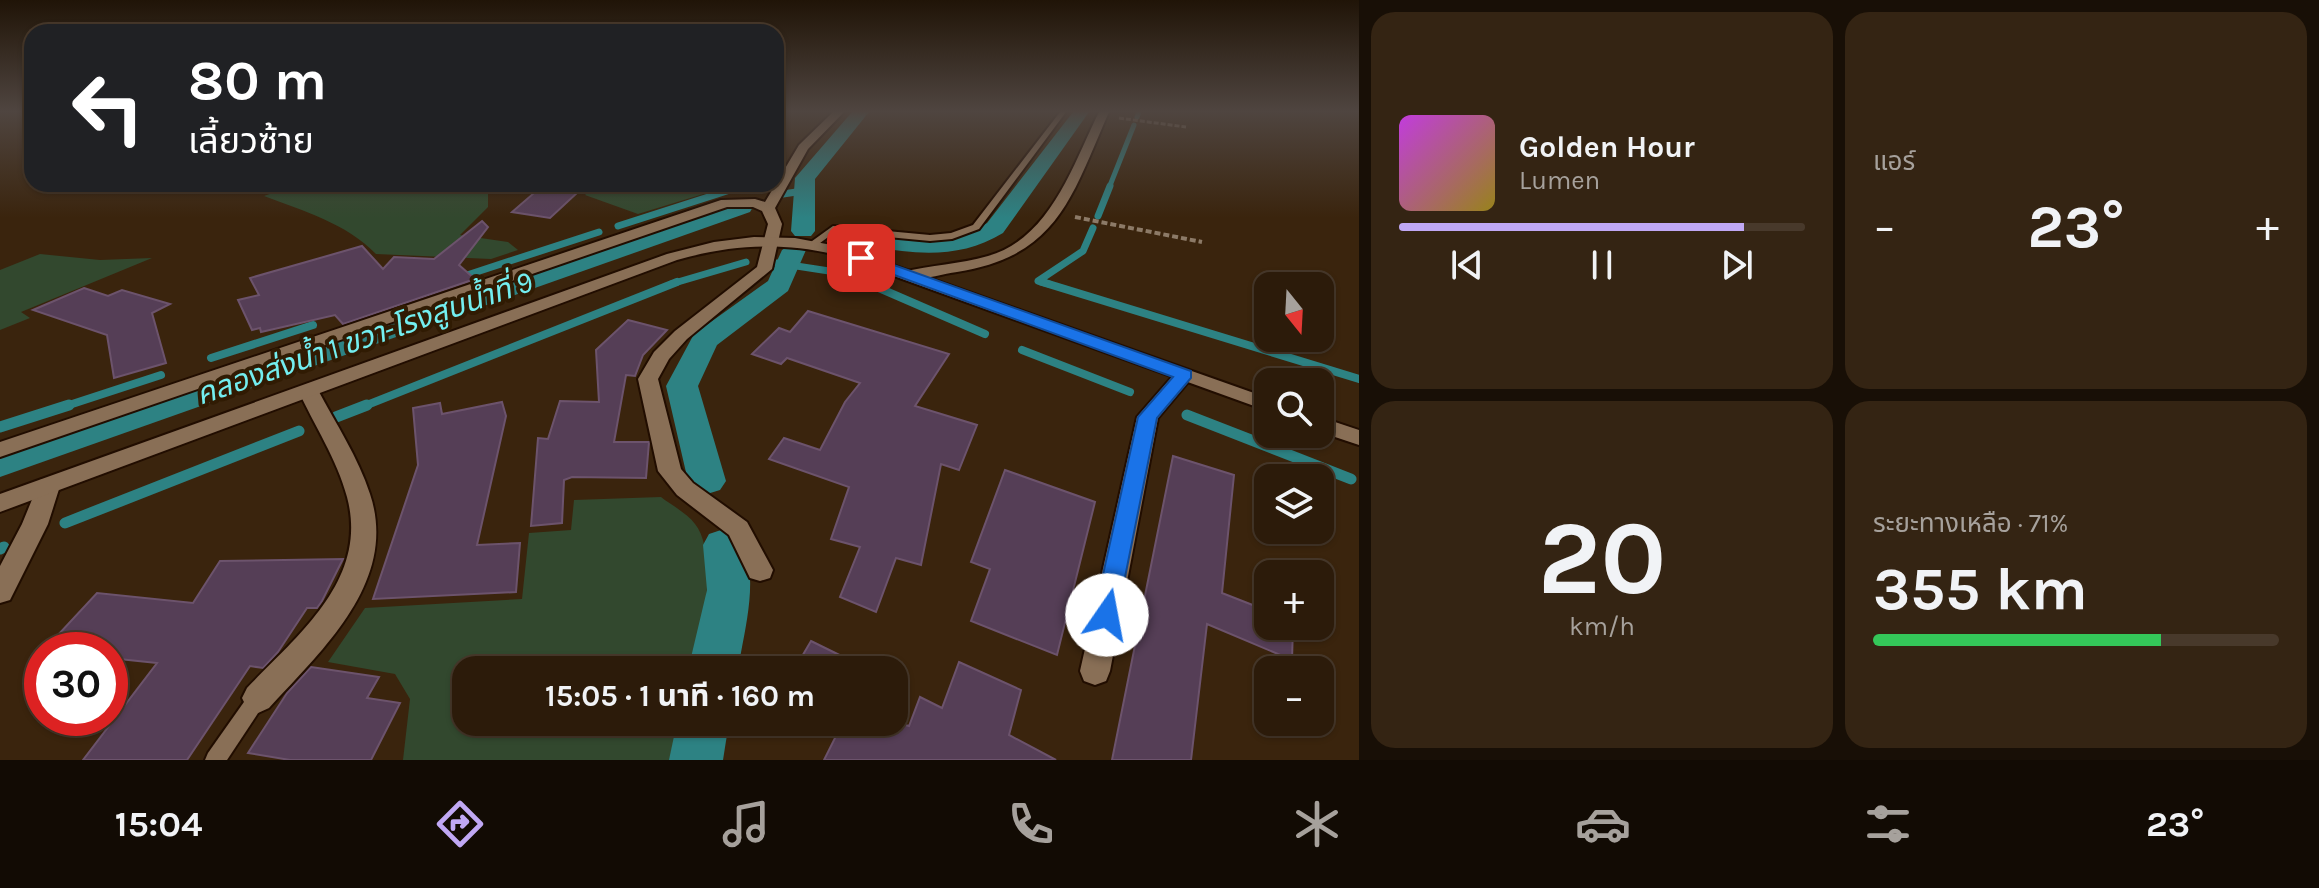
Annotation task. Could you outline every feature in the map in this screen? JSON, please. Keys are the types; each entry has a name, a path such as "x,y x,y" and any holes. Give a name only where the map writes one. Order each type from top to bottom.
{"street":[{"path":"784,180 803,147"},
{"path":"908,275 999,258 1030,242 1054,213 1086,147"},
{"path":"768,208 777,192"},
{"path":"0,450 726,203 755,203 768,208 775,224 764,269 681,335 661,356 648,379 670,471 685,489 738,529 760,570"},
{"path":"0,503 672,257 729,242 771,238 813,244 908,275 1254,400"},
{"path":"1095,671 1148,417 1184,375"},
{"path":"258,698 344,603 362,557 366,531 360,496 308,390"},
{"path":"1334,429 1359,438"},
{"path":"0,592 35,524 48,486"}],"lane":[{"path":"813,244 833,229 930,238 952,236 976,227 1036,147"},
{"path":"215,760 258,698"}],"path":[{"path":"1054,213 1202,242"}],"green space":[{"path":"275,192 488,192 488,207 460,235 508,242 518,250 491,259 376,254 338,226 264,196"},
{"path":"588,192 710,192 638,214 585,195"},
{"path":"40,254 100,260 152,258 21,312 30,318 0,330 0,270"},
{"path":"661,497 695,524 702,537 707,574 698,656 452,656 452,736 680,736 674,760 403,760 410,699 395,674 328,662 365,608 522,599 529,533 571,530 574,500"}],"building":[{"path":"535,192 578,192 550,218 512,212"},
{"path":"482,221 488,227 459,265 475,279 343,324 335,315 261,332 260,328 252,330 238,300 259,295 250,278 362,246 383,269 394,257 434,259"},
{"path":"84,288 108,296 122,290 170,304 152,313 166,363 114,378 107,335 33,310"},
{"path":"808,311 949,354 915,406 977,425 959,470 941,464 921,565 896,558 876,612 840,597 860,547 831,539 849,487 769,459 784,438 820,450 845,402 860,383 787,358 781,364 752,354 779,328 790,332"},
{"path":"628,320 667,330 643,355 635,376 626,375 614,442 649,442 646,478 572,477 564,480 562,523 531,526 538,438 548,439 560,401 599,402 596,350"},
{"path":"502,402 506,416 477,545 520,543 516,592 373,599 418,465 413,408 440,403 442,414"},
{"path":"1173,456 1234,475 1222,593 1254,606 1254,640 1293,640 1292,656 1283,656 1207,624 1191,760 1112,760"},
{"path":"1005,470 1095,502 1057,655 971,621 990,569 971,562"},
{"path":"343,559 317,608 307,608 278,652 263,668 250,666 187,760 83,760 101,736 128,736 128,701 157,663 128,660 128,632 61,632 97,593 193,603 220,561"},
{"path":"811,641 842,656 802,656"},
{"path":"959,662 1021,690 1009,735 1056,760 824,760 836,736 908,736 908,726 920,697 942,708"},
{"path":"311,667 379,677 367,698 400,703 371,760 290,760 248,753 287,693"}],"waterway":[{"path":"803,231 806,218 805,178 831,147"},
{"name":"คลองส่งน้ำ 1 ขวา-โรงสูบน้ำที่ 9","path":"851,236 925,246 944,246 979,238 995,228 1055,147"},
{"path":"1109,188 1125,147"},
{"path":"1098,216 1110,186"},
{"path":"783,194 803,191"},
{"path":"618,226 724,192"},
{"name":"คลองส่งน้ำ 1 ขวา-โรงสูบน้ำที่ 9","path":"0,464 742,207"},
{"path":"1045,283 1038,281 1083,251 1093,228"},
{"path":"458,278 599,232"},
{"path":"707,481 682,386 704,340 779,285 794,250"},
{"path":"675,283 746,262"},
{"path":"777,263 829,271 869,284"},
{"path":"362,407 675,283"},
{"path":"1045,283 1049,284"},
{"path":"1045,283 1359,379"},
{"path":"869,284 985,334"},
{"path":"211,358 313,325"},
{"path":"1022,350 1130,392"},
{"path":"63,407 161,375"},
{"path":"0,427 69,405"},
{"path":"336,417 367,405"},
{"path":"1187,415 1351,479"},
{"path":"65,523 299,431"},
{"path":"716,656 729,590 724,545"},
{"path":"0,549 4,547"},
{"path":"696,760 700,736"}],"route":[{"path":"861,258 1184,375 1148,417 1107,615"}]}
